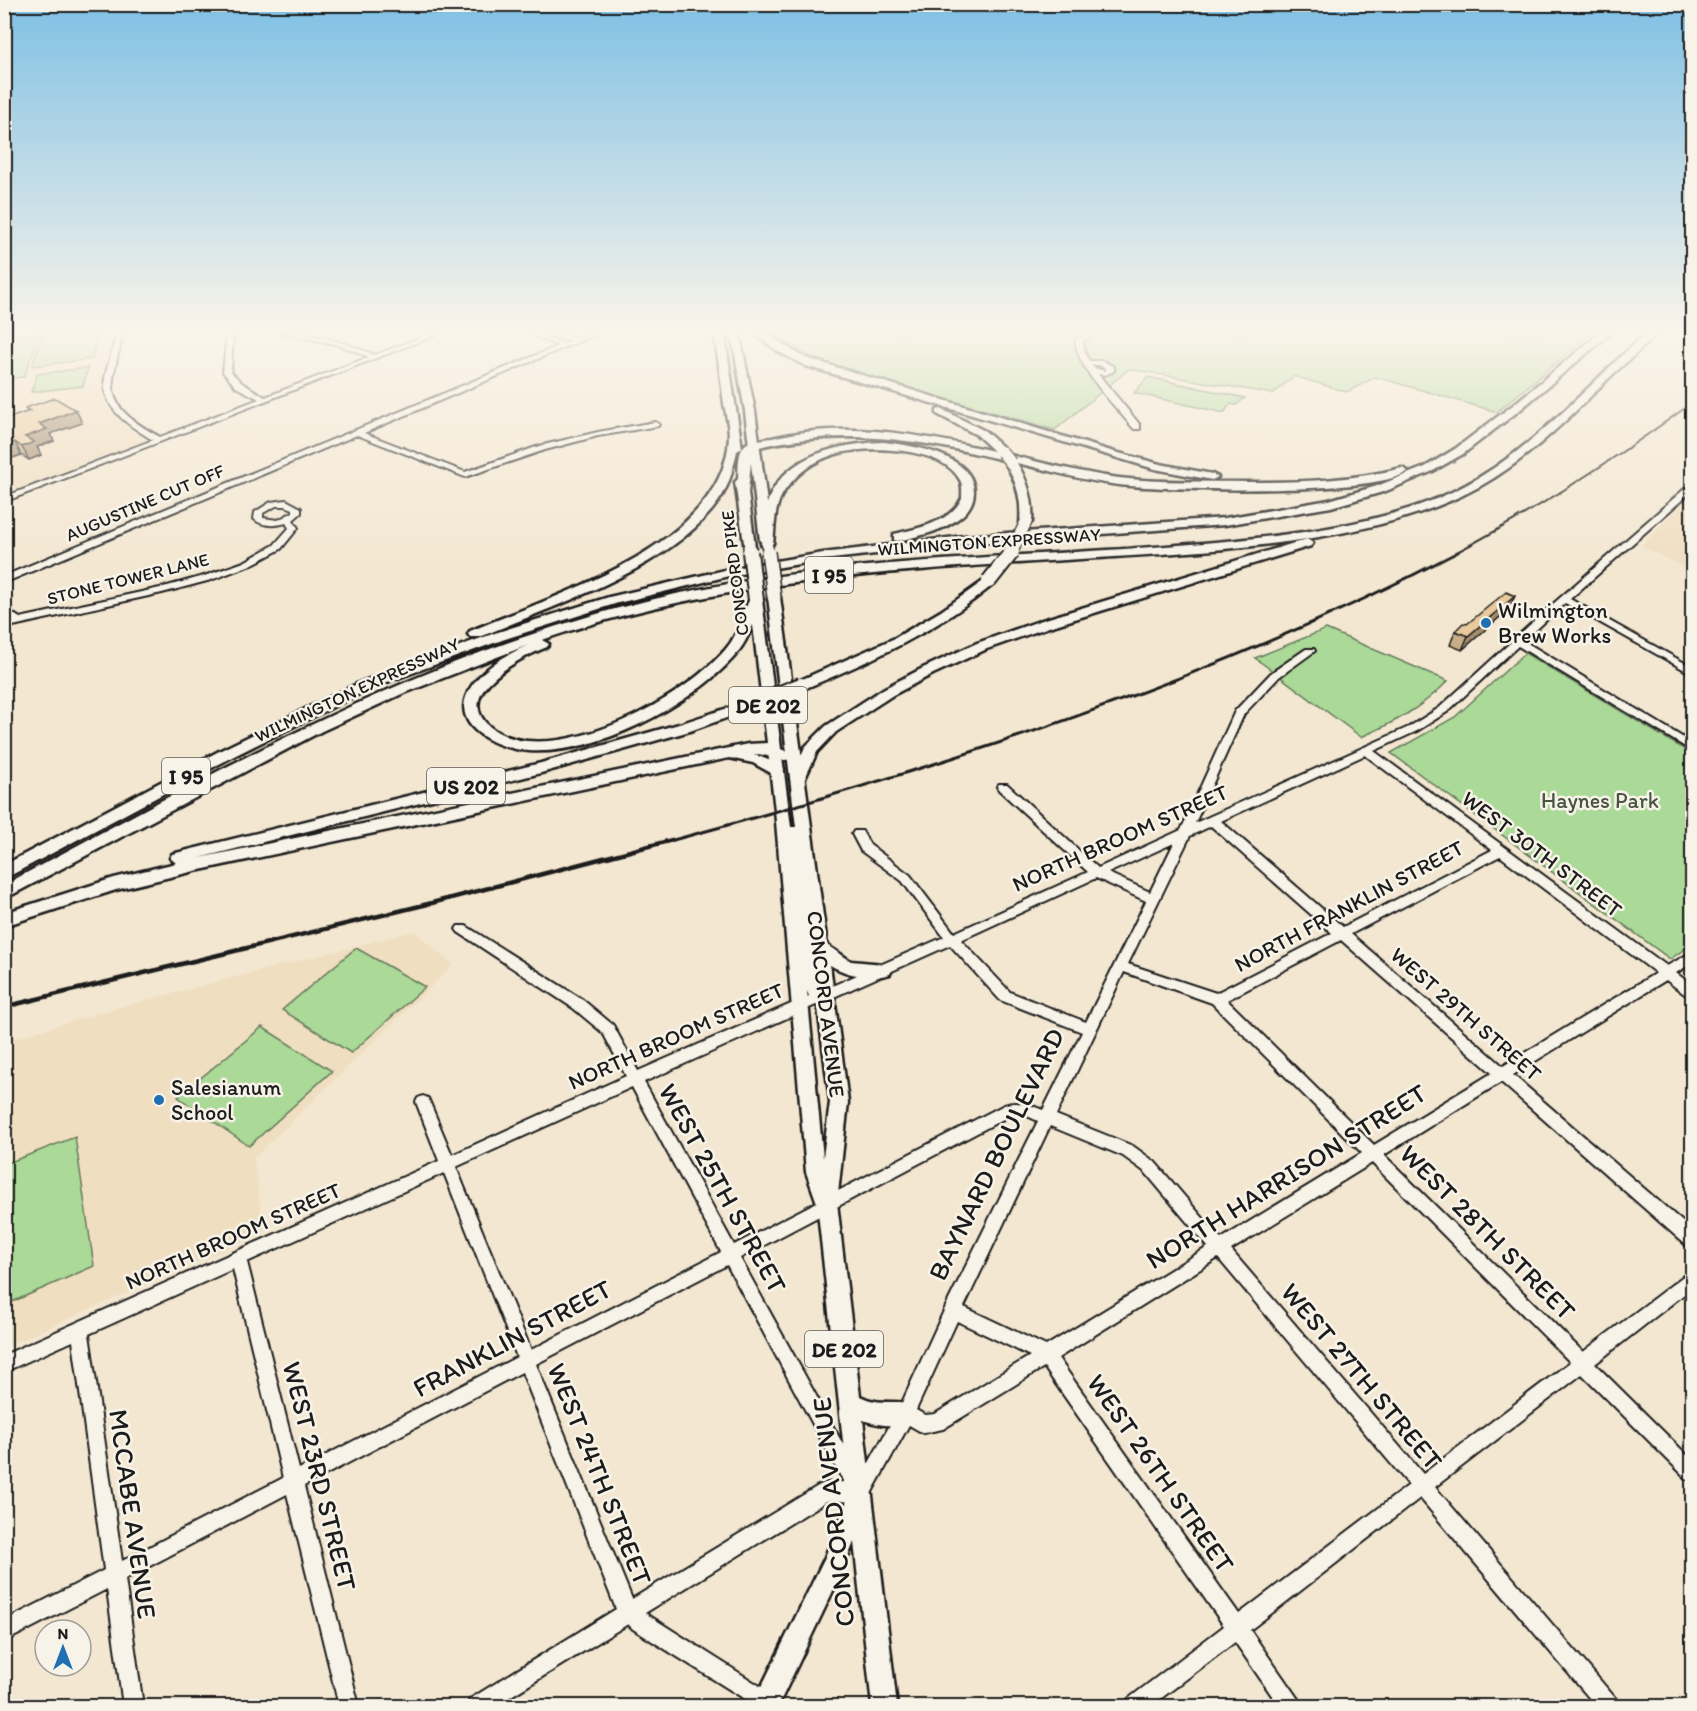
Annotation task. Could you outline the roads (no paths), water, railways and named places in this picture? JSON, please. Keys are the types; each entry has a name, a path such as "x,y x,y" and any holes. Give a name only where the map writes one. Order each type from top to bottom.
{"highway":[{"name":"CONCORD PIKE","path":"730,412 756,600"},
{"name":"US 202","path":"4,919 82,889 174,859 597,754 671,733 801,685 865,658 917,632 963,603 989,581 1013,550 1026,522 1027,501 1024,488 1011,463 981,433 956,418 940,412"},
{"path":"973,412 1159,468 1257,485"},
{"name":"WILMINGTON EXPRESSWAY","path":"4,873 243,744 370,683 538,622 670,586 782,562 889,547 1212,523 1300,510 1379,490 1428,470 1451,458 1513,412"},
{"name":"WILMINGTON EXPRESSWAY","path":"4,893 277,747 393,691 491,652 547,633 652,604 726,589 865,571 1246,544 1393,517 1460,492 1502,466 1567,412"},
{"path":"743,492 746,451 753,445 829,432 891,434 936,441 1082,475 1119,481 1159,484 1318,484 1390,475 1425,463 1450,451 1490,423 1509,415"},
{"path":"370,683 611,574 665,546 691,525 712,503 725,479 734,437"},
{"path":"670,586 778,558 857,545 930,529 949,520 963,508 969,496 968,485 961,473 951,465 931,454 912,449 866,446 831,451 801,466 781,486 773,500 767,544"},
{"path":"798,779 810,750 831,729 888,692 982,646 1044,624 1393,517"},
{"path":"726,589 581,627 530,649 497,668 479,687 471,705 475,720 482,728 501,740 530,746 574,741 622,726 694,687 720,663 740,640 756,600"},
{"path":"4,919 164,872 693,760 736,756 756,759 778,758"}],"main road":[{"name":"CONCORD PIKE","path":"750,412 801,805"},
{"name":"CONCORD PIKE","path":"756,600 765,675 776,709 778,758"},
{"name":"CONCORD AVENUE","path":"778,758 798,1006 815,1172 827,1203"},
{"path":"778,758 808,977 815,991 825,996"},
{"name":"CONCORD AVENUE","path":"801,805 839,1102 827,1203 885,1707"},
{"path":"819,947 829,958 845,967 884,970"},
{"path":"851,1403 869,1413 880,1415 906,1413"},
{"name":"BAYNARD BOULEVARD","path":"766,1705 834,1564 861,1495"}],"street":[{"path":"119,412 122,416 159,440"},
{"path":"4,500 232,412"},
{"name":"AUGUSTINE CUT OFF","path":"7,577 29,565 41,564 408,412"},
{"path":"1125,412 1137,427"},
{"path":"358,433 465,475 552,445 655,424"},
{"name":"NORTH BROOM STREET","path":"4,1364 798,1006 884,970 1186,831 1367,751 1437,715 1564,598 1692,487"},
{"name":"STONE TOWER LANE","path":"4,625 191,584 262,556 291,536 294,528 288,519"},
{"path":"4,585 7,577"},
{"path":"1564,598 1692,671"},
{"path":"4,611 17,621"},
{"path":"1517,641 1692,748"},
{"name":"BAYNARD BOULEVARD","path":"861,1495 906,1413 953,1310 1186,831 1239,713 1275,675 1310,651"},
{"name":"WEST 30TH STREET","path":"1367,751 1692,992"},
{"path":"1003,787 1096,873 1153,898"},
{"name":"WEST 29TH STREET","path":"1212,820 1692,1240"},
{"path":"858,834 865,848 906,878 952,939 1005,996 1090,1029"},
{"name":"NORTH FRANKLIN STREET","path":"1217,999 1501,850"},
{"name":"WEST 25TH STREET","path":"462,929 596,1017 608,1029 861,1495"},
{"name":"NORTH HARRISON STREET","path":"906,1413 922,1424 937,1423 1692,957"},
{"name":"WEST 28TH STREET","path":"1120,966 1217,999 1692,1472"},
{"name":"WEST 24TH STREET","path":"423,1102 620,1597 629,1612 766,1705"},
{"name":"FRANKLIN STREET","path":"4,1632 985,1123 1009,1108 1028,1110 1047,1118"},
{"name":"WEST 27TH STREET","path":"1047,1118 1128,1151 1143,1161 1609,1707"},
{"name":"WEST 23RD STREET","path":"238,1258 349,1707"},
{"path":"1135,1707 1692,1279"},
{"name":"WEST 26TH STREET","path":"953,1310 1046,1355 1292,1707"},
{"name":"MCCABE AVENUE","path":"80,1330 133,1707"},
{"path":"477,1707 824,1492 850,1491 861,1495"}],"railway":[{"path":"1455,553 1517,519 1576,482 1679,412"},
{"path":"666,842 869,784 970,752 1170,682 1364,599 1458,552"},
{"path":"4,1007 428,904 672,840"}],"place":[{"name":"Wilmington Brew Works","path":"1486,623"},
{"name":"Salesianum School","path":"159,1100"}],"park label":[{"name":"Haynes Park","path":"1600,800"}]}
